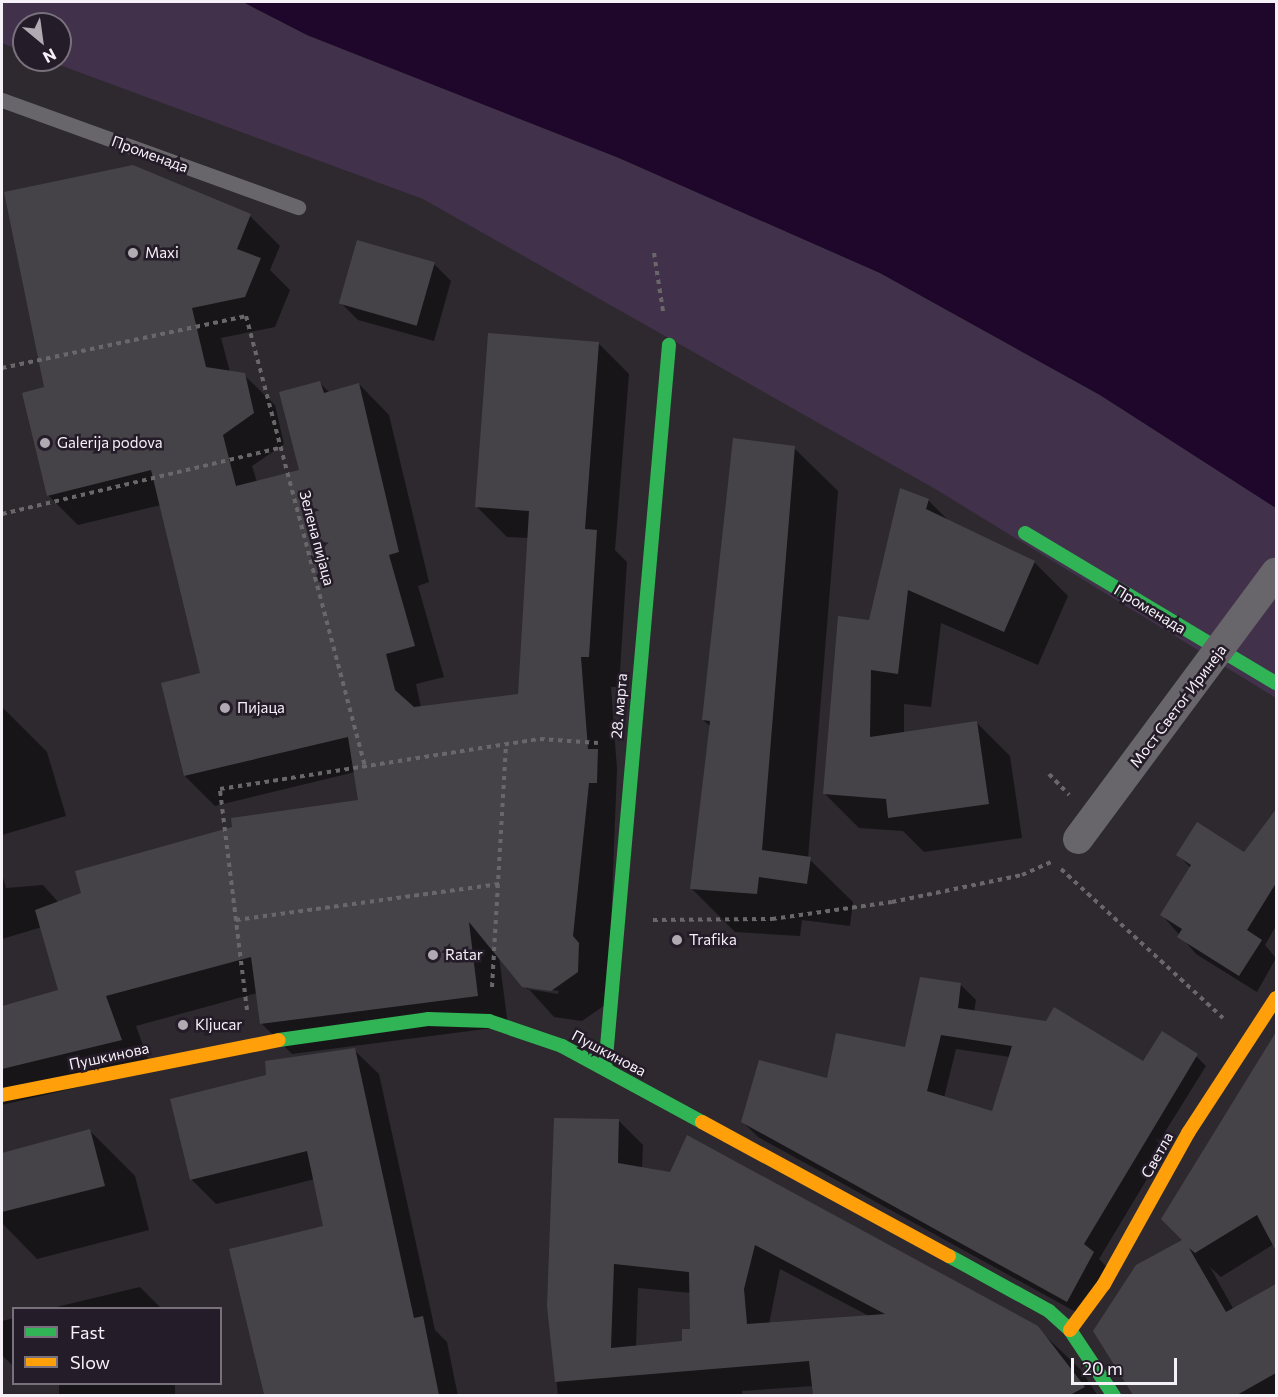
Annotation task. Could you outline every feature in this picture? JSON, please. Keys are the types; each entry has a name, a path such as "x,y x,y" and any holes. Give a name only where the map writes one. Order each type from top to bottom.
{"street":[{"name":"28. марта","path":"605,1069 615,921 669,345"},
{"name":"Променада","path":"1025,533 1276,683"},
{"name":"Мост Светог Иринеја","path":"1078,839 1276,572"},
{"name":"Светла","path":"1070,1330 1104,1284 1188,1133 1276,998"},
{"name":"Пушкинова","path":"2,1095 251,1044 428,1019 489,1021 531,1033 605,1069 1049,1311 1070,1330 1114,1395"}],"lane":[{"name":"Променада","path":"2,100 298,207"}],"path":[{"path":"654,253 669,345"},
{"name":"Зелена пијаца","path":"2,368 246,316 365,766"},
{"path":"2,514 280,448"},
{"path":"251,1044 220,789 540,739 632,745"},
{"path":"489,1021 500,884 506,746"},
{"path":"615,921 772,919 1012,878 1052,861 1078,839"},
{"path":"1052,861 1225,1020"},
{"path":"236,920 500,884"}],"shaded area":[{"path":"2,2 243,2 307,35 619,158 880,273 1100,395 1276,508 1276,698 937,490 423,199 72,70 72,12 12,12 12,47 2,43"},
{"path":"243,2 1276,2 1276,508 1100,395 880,273 619,158 307,35"}],"building":[{"path":"133,165 251,214 237,249 261,258 245,297 192,308 206,367 245,373 254,413 223,435 236,486 299,470 279,392 320,381 324,393 359,383 399,552 389,555 415,646 386,654 395,690 414,707 518,694 529,511 475,507 488,333 599,342 585,529 597,530 589,657 581,657 588,749 598,749 597,783 589,783 573,936 579,943 578,972 551,991 522,987 469,922 478,996 260,1024 251,957 106,996 122,1040 2,1069 2,1006 58,990 35,910 81,893 75,871 232,827 231,818 358,800 348,737 184,776 161,683 200,673 151,470 47,496 22,393 44,387 4,192"},
{"path":"357,240 435,262 417,326 339,303"},
{"path":"733,438 795,446 762,850 811,857 807,884 759,877 757,894 690,889 710,721 702,720"},
{"path":"900,488 929,499 926,509 1035,561 1004,632 908,590 898,674 871,670 870,737 977,721 989,804 888,818 886,799 823,794 838,616 869,620"},
{"path":"1276,809 1276,883 1247,930 1262,940 1239,976 1177,937 1182,929 1160,915 1191,865 1176,855 1197,822 1244,852"},
{"path":"920,977 961,983 958,1008 1046,1021 1054,1007 1143,1061 1162,1031 1198,1054 1084,1244 1094,1252 1067,1302 741,1122 759,1060 827,1078 836,1033 905,1047","holes":["941,1035 1012,1046 992,1111 927,1091"]},
{"path":"1276,1032 1276,1251 1257,1215 1195,1253 1189,1248 1226,1312 1276,1284 1276,1373 1237,1395 1133,1395 1093,1331 1136,1265 1182,1240 1161,1219"},
{"path":"355,1048 414,1318 423,1316 439,1395 264,1395 229,1249 323,1226 307,1151 190,1180 170,1099 266,1075 265,1061"},
{"path":"554,1118 619,1119 618,1163 670,1172 687,1135 1038,1326 1085,1387 1070,1395 813,1395 809,1361 555,1382 547,1306","holes":["755,1245 885,1314 747,1324 744,1289","614,1264 689,1272 690,1329 682,1329 682,1341 611,1348"]},
{"path":"90,1129 105,1186 2,1212 2,1153"}],"traffic: fast":[{"path":"605,1069 669,345"},
{"path":"1025,533 1276,683"},
{"path":"279,1040 428,1019 489,1021 562,1046 702,1122"},
{"path":"949,1256 1049,1311 1070,1330 1114,1396"}],"traffic: slow":[{"path":"1070,1330 1104,1284 1188,1133 1276,998"},
{"path":"2,1095 279,1040"},
{"path":"702,1122 949,1256"}],"place":[{"name":"Maxi","path":"133,253"},
{"name":"Galerija podova","path":"45,443"},
{"name":"Пијаца","path":"225,708"},
{"name":"Trafika","path":"677,940"},
{"name":"Ratar","path":"433,955"},
{"name":"Kljucar","path":"183,1025"}]}
